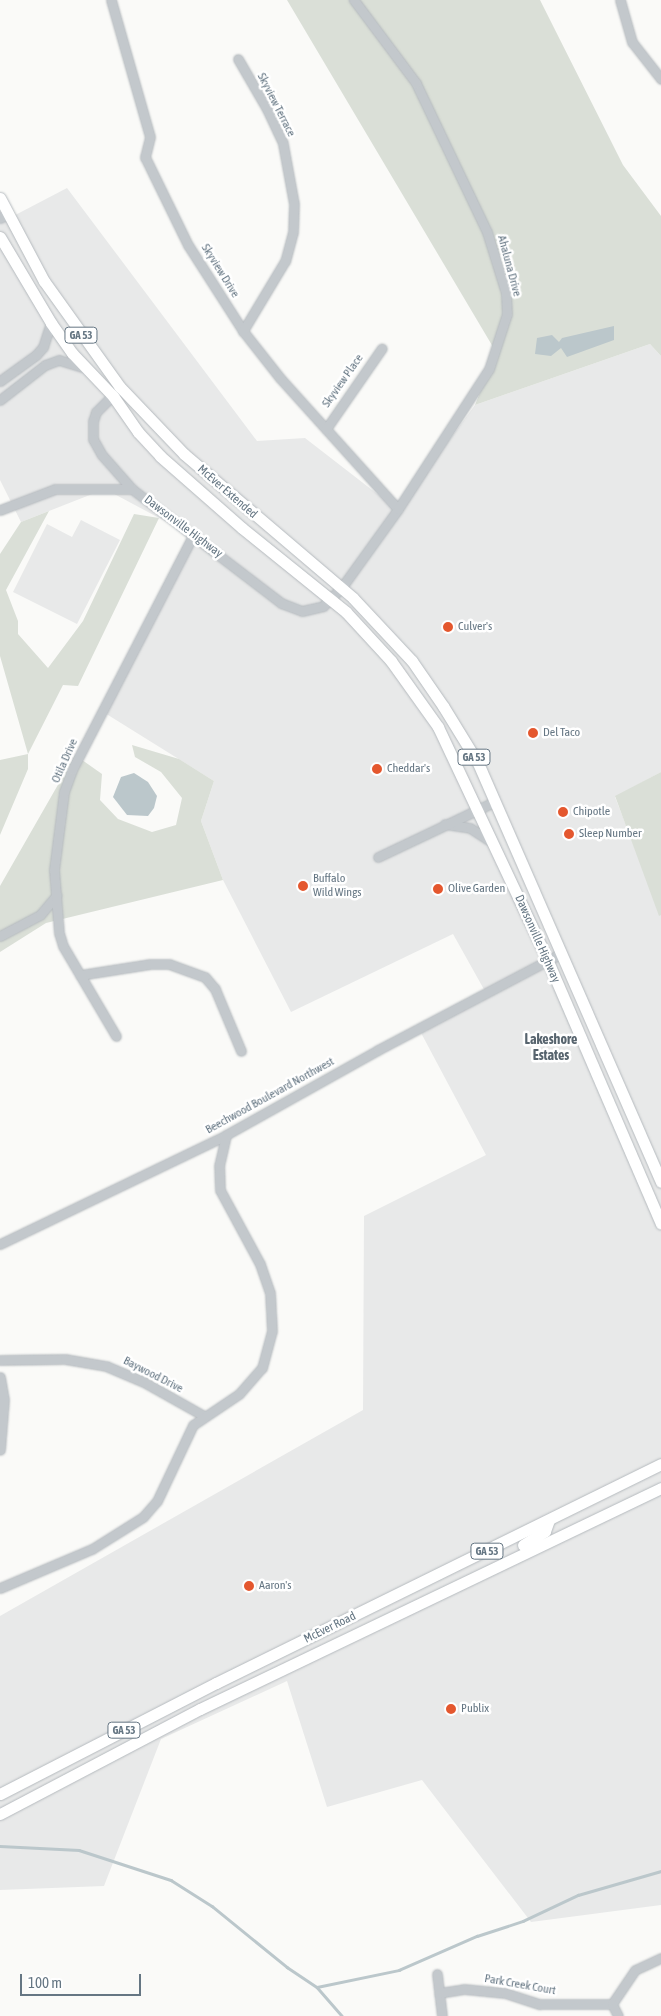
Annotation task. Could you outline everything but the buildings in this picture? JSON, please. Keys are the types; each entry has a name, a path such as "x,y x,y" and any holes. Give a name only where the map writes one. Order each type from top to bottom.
{"main road":[{"name":"Dawsonville Highway","path":"0,198 4,216 44,282 117,392 138,432 160,456 242,528 332,600 376,643 423,705 452,754 495,845 547,959 661,1224"},
{"name":"Dawsonville Highway","path":"0,237 51,323 88,369 117,392"},
{"name":"McEver Extended","path":"117,392 184,454 342,587"},
{"name":"Dawsonville Highway","path":"342,587 412,661 444,706 478,763 661,1182"},
{"path":"614,1115 629,1108"},
{"name":"McEver Road","path":"0,1794 216,1683 661,1464"},
{"name":"McEver Road","path":"0,1814 200,1709 661,1488"},
{"path":"458,1584 470,1572 541,1535 549,1520"}],"street":[{"name":"Skyview Drive","path":"111,0 150,137 145,156 188,244 243,331 326,429 398,509"},
{"name":"Ahaluna Drive","path":"332,600 398,509 489,369 507,314 506,293 487,232 430,108 398,55 354,0"},
{"path":"620,0 632,42 661,79"},
{"name":"Skyview Terrace","path":"238,59 267,109 283,144 294,204 293,232 285,261 243,331"},
{"path":"0,381 43,346 51,323"},
{"name":"Skyview Place","path":"326,429 382,348"},
{"path":"0,400 45,365 59,360 88,369"},
{"path":"19,366 28,377"},
{"name":"Dawsonville Highway","path":"117,392 96,412 93,439 102,455 132,489 291,608 314,609 332,600"},
{"path":"0,510 55,489 132,489"},
{"name":"Otila Drive","path":"116,1036 80,975 59,933 54,870 64,792 194,536"},
{"path":"378,857 494,802"},
{"path":"445,824 470,828 495,845"},
{"path":"0,936 40,915 57,895"},
{"name":"Beechwood Boulevard Northwest","path":"0,1244 226,1136 547,959 560,954"},
{"path":"80,975 150,964 169,964 205,977 215,989 240,1051"},
{"path":"0,1588 92,1549 143,1517 158,1501 186,1438 204,1416 223,1405 251,1382 262,1368 272,1331 270,1293 260,1264 220,1190 219,1166 226,1136"},
{"name":"Baywood Drive","path":"0,1360 65,1359 106,1366 142,1381 204,1416"},
{"path":"0,1377 4,1400 0,1450"},
{"path":"618,2016 612,2004 635,1970 661,1958"},
{"path":"437,1974 442,2016"},
{"name":"Park Creek Court","path":"439,1992 464,1989 505,1993 539,2004 612,2004"},
{"name":"Park Creek Court","path":"565,2016 566,2005"}],"shaded area":[{"path":"287,0 540,0 623,165 661,216 661,356 650,344 475,405 496,352"},
{"path":"67,188 257,441 305,438 398,510 475,405 650,344 661,356 661,772 615,797 661,915 661,1905 531,1922 422,1780 327,1807 287,1681 161,1739 104,1886 0,1890 0,1616 363,1410 364,1216 486,1155 420,1031 486,993 453,934 291,1012 223,880 201,821 214,781 100,710 189,534 105,489 21,522 0,480 0,223"},
{"path":"614,326 614,340 567,357 561,348 551,356 535,354 537,338 552,335 559,342 562,338"},
{"path":"49,511 6,590 18,621 18,634 48,668 83,621 134,514 159,518 78,686 63,685 28,754 0,656 0,554 21,522"},
{"path":"81,520 120,540 77,624 13,592 47,524 72,537"},
{"path":"132,745 179,759 214,781 201,821 223,880 46,923 0,952 0,886 75,755 102,774 100,800 118,819 152,832 176,825 182,798 161,772 135,757"},
{"path":"28,754 28,769 0,835 0,760"},
{"path":"661,772 661,915 659,916 615,796"},
{"path":"134,773 148,782 157,796 154,808 148,816 127,815 113,797 121,777"}],"waterway":[{"path":"0,1846 79,1850 171,1880 212,1906 287,1967 317,1987 342,2016"},
{"path":"317,1987 399,1970 477,1936 523,1921 578,1895 661,1871"}],"place":[{"name":"Culver's","path":"448,627"},
{"name":"Del Taco","path":"533,733"},
{"name":"Cheddar's","path":"377,769"},
{"name":"Chipotle","path":"563,812"},
{"name":"Sleep Number","path":"569,834"},
{"name":"Buffalo Wild Wings","path":"303,886"},
{"name":"Olive Garden","path":"438,889"},
{"name":"Aaron's","path":"249,1586"},
{"name":"Publix","path":"451,1709"}],"district":[{"name":"Lakeshore Estates","path":"551,1048"}]}
